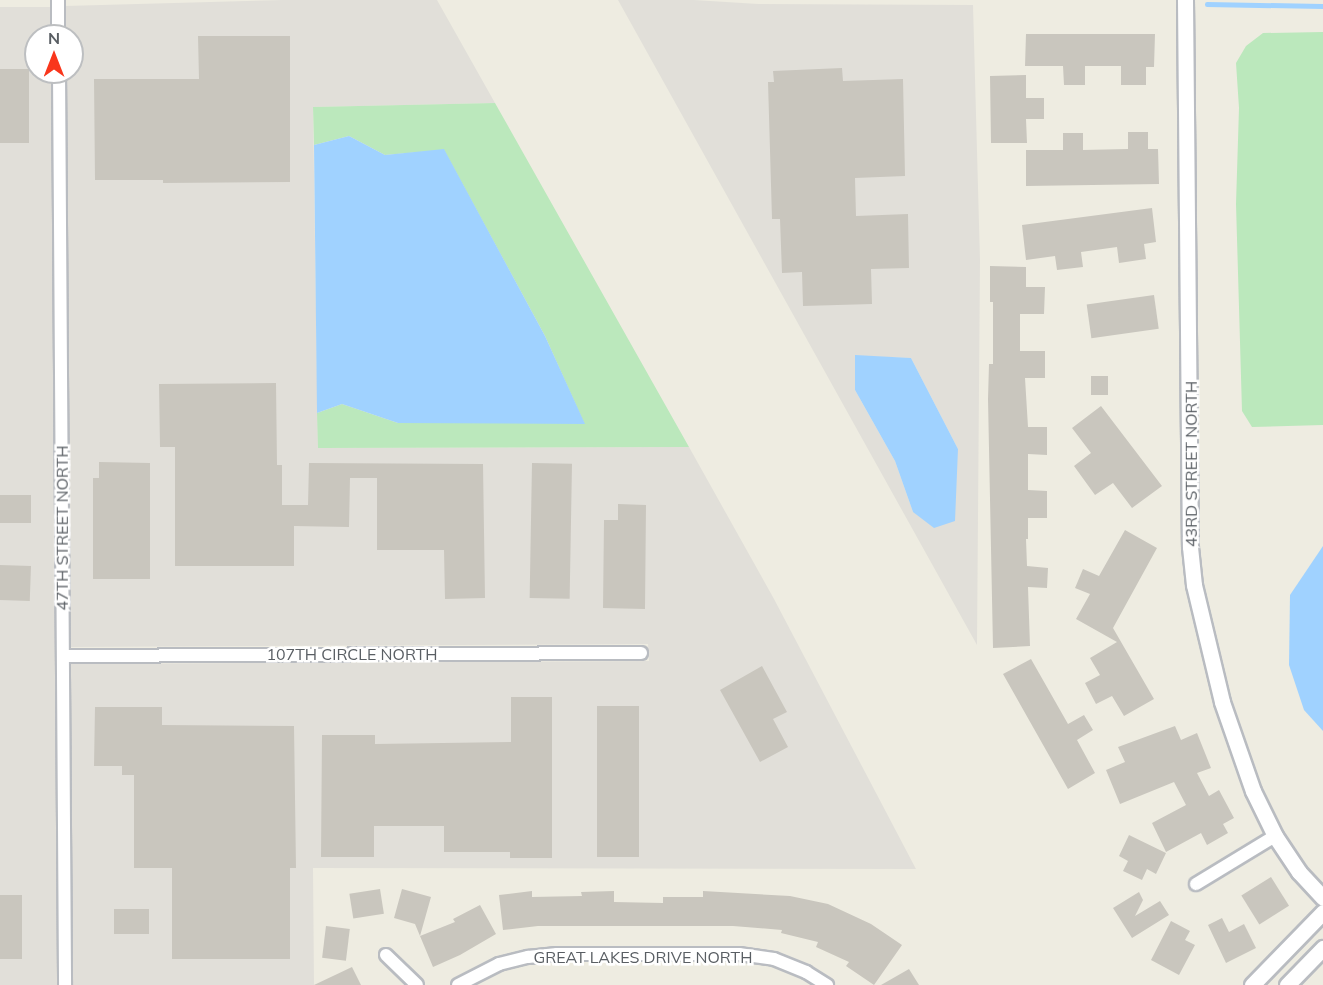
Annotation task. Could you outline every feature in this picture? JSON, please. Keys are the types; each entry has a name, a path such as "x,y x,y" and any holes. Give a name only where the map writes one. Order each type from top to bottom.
{"street":[{"path":"58,0 58,24"},
{"name":"43RD STREET NORTH","path":"1185,0 1190,547 1194,585 1234,742 1253,791 1275,836 1299,872 1323,898"},
{"name":"47TH STREET NORTH","path":"58,84 65,985"},
{"name":"107TH CIRCLE NORTH","path":"64,656 641,653"},
{"path":"1196,884 1275,836"},
{"path":"1252,985 1323,912"},
{"path":"1287,985 1323,948"},
{"name":"GREAT LAKES DRIVE NORTH","path":"458,985 499,964 528,957 557,954 739,954 774,959 806,972 827,985"},
{"path":"386,955 417,985"}],"shaded area":[{"path":"283,0 437,0 495,103 313,107 318,448 689,447 774,599 916,869 313,868 314,985 72,985 71,664 649,661 648,644 71,647 66,84 84,84 84,24 66,24 65,6"},
{"path":"618,0 694,0 758,4 973,5 980,260 977,645","holes":["855,356 911,358 958,449 913,512 895,461 855,390"]},
{"path":"0,7 50,7 51,24 24,24 24,84 51,84 57,985 0,985"}],"green space":[{"path":"1323,32 1323,425 1252,427 1242,411 1236,204 1239,108 1236,63 1246,46 1263,33"},
{"path":"495,103 689,447 318,448 317,413 342,404 398,423 584,423 545,336 444,150 385,155 349,136 314,145 313,107"}],"water":[{"path":"349,136 385,155 444,149 545,336 585,424 398,423 342,404 317,413 314,145"},
{"path":"855,355 911,358 958,449 955,521 934,528 913,512 895,461 855,390"},
{"path":"1323,546 1323,731 1304,710 1289,665 1290,595"}],"building":[{"path":"1026,34 1155,34 1154,67 1146,67 1146,85 1121,85 1121,66 1085,66 1085,85 1064,85 1063,66 1025,66"},
{"path":"198,36 290,36 290,182 163,183 163,180 95,180 94,79 199,79"},
{"path":"842,68 843,81 903,79 905,176 855,178 856,216 908,214 909,268 871,269 872,304 803,306 802,272 782,273 780,219 772,219 768,82 774,82 773,71"},
{"path":"0,69 24,69 24,84 29,84 29,143 0,143"},
{"path":"1026,75 1026,98 1044,98 1044,119 1026,119 1027,143 991,143 990,76"},
{"path":"1128,132 1148,132 1148,149 1158,149 1159,184 1026,186 1026,150 1063,150 1063,133 1083,133 1083,150 1128,149"},
{"path":"1152,208 1156,242 1144,244 1146,259 1119,263 1117,247 1081,252 1083,267 1057,270 1055,256 1026,260 1022,225"},
{"path":"990,266 1026,267 1026,287 1045,287 1044,314 1020,314 1020,351 1045,351 1045,378 1025,378 1028,427 1047,427 1047,455 1028,454 1028,490 1047,491 1047,518 1028,518 1027,566 1048,568 1047,588 1028,587 1030,646 993,648 988,399 989,364 993,364 993,302 990,302"},
{"path":"1154,295 1159,329 1091,338 1087,304"},
{"path":"1091,376 1108,376 1108,395 1091,395"},
{"path":"276,383 277,465 282,465 282,505 308,505 309,463 483,464 485,598 445,599 444,550 377,550 377,478 350,478 349,527 294,526 294,566 175,566 175,447 160,447 159,384"},
{"path":"1101,406 1162,486 1132,508 1113,483 1095,495 1074,466 1091,453 1072,428"},
{"path":"99,462 150,463 150,579 93,579 93,478 99,478"},
{"path":"532,463 572,464 570,599 530,598"},
{"path":"0,495 31,495 31,523 0,523"},
{"path":"618,504 646,505 645,609 603,608 604,520 618,520"},
{"path":"1125,530 1157,548 1113,628 1154,699 1124,716 1112,696 1096,704 1085,683 1100,675 1090,658 1117,642 1076,619 1090,594 1075,588 1083,569 1099,576"},
{"path":"0,565 31,566 30,601 0,600"},
{"path":"1031,659 1068,724 1084,715 1093,730 1077,740 1095,773 1068,789 1003,674"},
{"path":"762,666 787,712 773,719 788,747 760,762 720,690"},
{"path":"511,697 552,697 552,858 510,858 510,852 444,852 444,826 374,826 374,857 321,857 322,735 375,735 375,744 511,742"},
{"path":"597,706 639,706 639,857 597,857"},
{"path":"95,707 162,707 162,725 294,726 296,868 290,868 290,959 172,959 172,868 134,868 134,775 122,775 122,766 94,766"},
{"path":"1175,726 1181,740 1197,733 1211,768 1197,773 1209,796 1219,790 1234,818 1223,824 1228,833 1207,845 1201,833 1166,852 1152,823 1186,805 1174,782 1120,804 1106,770 1125,762 1118,747"},
{"path":"1129,835 1166,853 1156,874 1147,869 1142,880 1123,871 1128,861 1119,856"},
{"path":"1271,877 1289,906 1259,924 1241,896"},
{"path":"380,889 384,914 353,919 349,894"},
{"path":"402,889 431,897 420,936 415,924 394,918"},
{"path":"532,891 532,897 582,896 581,892 614,891 614,902 663,903 663,897 703,897 703,891 790,896 828,904 871,924 902,945 874,985 846,966 849,962 816,947 818,942 781,933 782,930 733,926 538,926 503,930 499,895"},
{"path":"1139,892 1143,900 1135,916 1160,901 1169,915 1132,938 1113,908"},
{"path":"0,895 22,895 22,959 0,959"},
{"path":"480,905 496,934 460,955 433,967 420,936 455,922 453,919"},
{"path":"114,909 149,909 149,934 114,934"},
{"path":"1222,918 1229,932 1244,924 1256,948 1226,963 1208,925"},
{"path":"1171,921 1190,931 1185,940 1195,945 1179,975 1151,960"},
{"path":"326,926 350,929 346,961 322,958"},
{"path":"352,967 361,985 314,985"},
{"path":"909,969 919,985 881,985"}],"waterway":[{"path":"1207,4 1323,6"}]}
